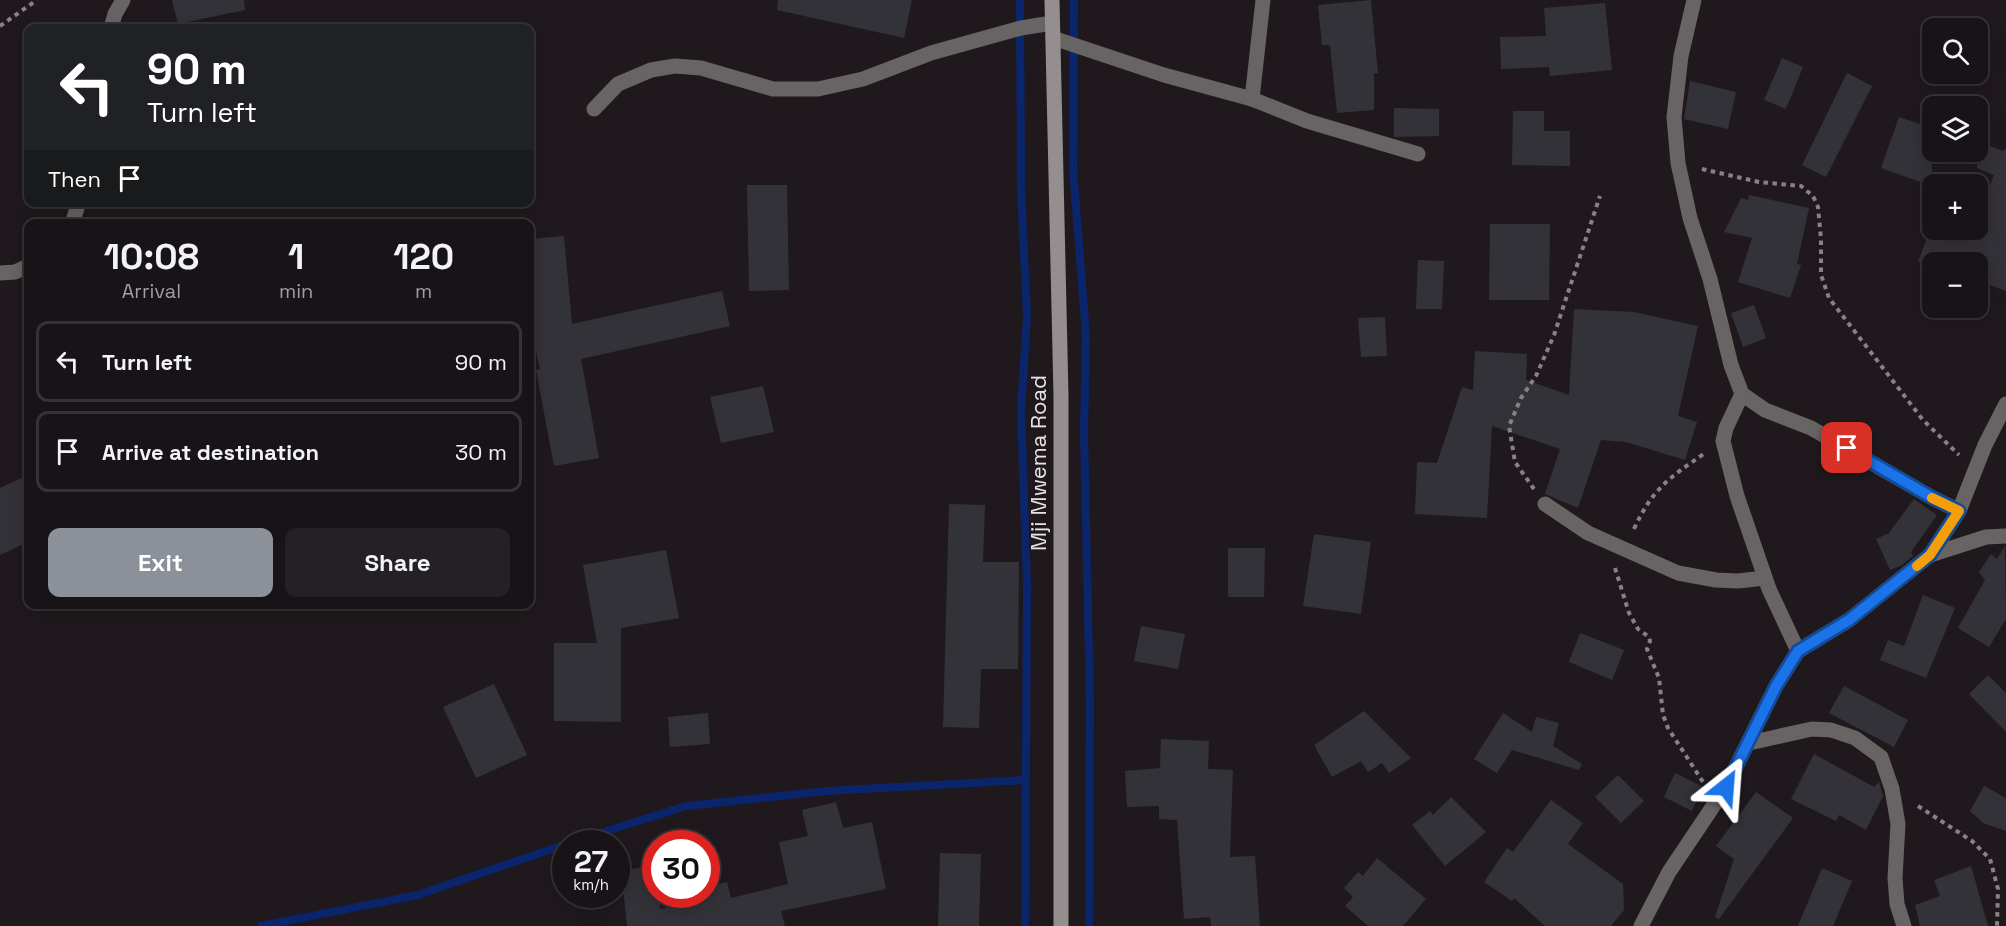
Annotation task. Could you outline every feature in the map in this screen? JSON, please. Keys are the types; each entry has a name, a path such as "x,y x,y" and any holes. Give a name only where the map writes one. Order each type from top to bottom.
{"main road":[{"name":"Mji Mwema Road","path":"1052,0 1061,396 1061,926"}],"street":[{"path":"112,24 123,0"},
{"path":"1252,99 1263,0"},
{"path":"1694,0 1681,56 1674,117 1678,163 1690,218 1710,279 1731,365 1742,394 1765,410 1811,428 1959,511"},
{"path":"594,109 618,84 651,70 675,66 701,68 773,89 818,89 863,79 931,53 1021,28 1053,30 1164,75 1252,99 1307,121 1418,154"},
{"path":"0,273 15,272 24,268"},
{"path":"1742,394 1726,428 1723,441 1737,496 1765,578 1798,651"},
{"path":"1641,926 1669,872 1716,801 1749,743 1776,686 1798,651 1849,620 1930,555 1959,511 1985,445 2006,404"},
{"path":"1545,504 1588,533 1678,573 1727,580 1765,578"},
{"path":"1930,555 1986,537 2006,536"},
{"path":"1749,743 1812,729 1832,730 1855,738 1881,757 1892,789 1898,824 1895,878 1897,904 1904,926"}],"path":[{"path":"0,26 36,0"},
{"path":"1678,163 1759,182 1801,186 1813,196 1818,207 1821,275 1829,298 1923,420 1975,472"},
{"path":"1545,504 1515,462 1509,426 1521,398 1536,376 1554,335 1600,196"},
{"path":"1625,549 1638,520 1655,492 1671,477 1723,441"},
{"path":"1598,537 1613,557 1629,614 1638,629 1649,637 1647,649 1659,678 1663,715 1668,728 1716,801"},
{"path":"1892,789 1972,841 1989,859 1998,889 1998,926"}],"building":[{"path":"172,0 244,0 245,10 178,24"},
{"path":"778,0 912,0 904,38 777,10"},
{"path":"1371,0 1378,73 1374,73 1374,110 1337,113 1330,45 1322,45 1318,5"},
{"path":"1605,3 1612,70 1550,76 1549,67 1501,69 1500,37 1546,36 1544,8"},
{"path":"1782,58 1803,67 1786,109 1764,100"},
{"path":"1847,73 1872,86 1826,177 1802,165"},
{"path":"1690,81 1736,92 1728,129 1684,119"},
{"path":"1394,108 1439,109 1439,136 1394,137"},
{"path":"1513,111 1544,111 1544,131 1570,131 1570,166 1512,165"},
{"path":"1899,117 1922,125 1922,162 1932,162 1932,174 1922,174 1922,182 1881,168"},
{"path":"1988,145 2003,151 2006,149 2006,291 1988,284 1988,252 1922,252 1922,262 1918,262 1926,240 1988,240 1988,191 1994,175 1977,168 1977,162 1988,162"},
{"path":"747,185 787,185 789,290 749,291"},
{"path":"1749,195 1809,208 1797,264 1801,265 1790,298 1738,282 1752,238 1724,232 1741,198 1748,200"},
{"path":"1490,224 1550,224 1549,300 1489,300"},
{"path":"564,236 572,324 722,291 730,326 581,359 599,458 554,466 536,370 540,369 534,342 534,239"},
{"path":"1418,260 1444,261 1442,309 1416,309"},
{"path":"1754,305 1766,338 1743,347 1731,313"},
{"path":"1574,309 1634,312 1698,326 1678,416 1697,422 1685,460 1626,442 1601,440 1578,508 1545,494 1560,449 1492,426 1487,518 1415,514 1417,462 1437,463 1462,387 1473,390 1475,351 1527,354 1526,380 1569,395"},
{"path":"1385,317 1387,356 1361,357 1358,318"},
{"path":"763,386 774,432 721,443 710,397"},
{"path":"21,478 24,485 24,544 0,555 0,488"},
{"path":"1914,499 1937,515 1911,552 1913,556 1902,565 1890,570 1876,539 1889,533"},
{"path":"949,504 985,505 983,562 1019,562 1018,669 981,669 979,728 943,727"},
{"path":"1314,534 1371,542 1361,614 1303,606"},
{"path":"2005,546 2006,619 1989,647 1958,628 1985,580 1979,572 1991,554 1997,559"},
{"path":"1228,548 1265,548 1264,597 1228,597"},
{"path":"666,550 679,618 621,628 621,722 554,721 554,643 597,643 583,565"},
{"path":"1923,595 1955,608 1926,678 1880,660 1888,640 1904,646"},
{"path":"1141,626 1185,634 1178,669 1134,661"},
{"path":"1580,633 1624,650 1612,680 1569,662"},
{"path":"1988,675 2006,693 2006,732 1969,694"},
{"path":"494,684 527,755 476,778 443,707"},
{"path":"1844,686 1908,720 1894,747 1829,713"},
{"path":"1364,711 1411,758 1389,773 1382,763 1368,772 1361,761 1332,777 1314,745"},
{"path":"708,713 710,744 670,747 668,717"},
{"path":"1503,713 1532,732 1536,717 1559,723 1553,746 1582,764 1579,770 1512,750 1497,773 1474,759"},
{"path":"1161,739 1209,741 1208,769 1233,770 1230,857 1255,856 1260,926 1211,926 1210,917 1184,919 1177,820 1159,819 1159,806 1127,807 1125,771 1160,768"},
{"path":"1814,754 1874,787 1879,782 1883,796 1866,830 1839,815 1836,821 1791,799"},
{"path":"1675,773 1703,787 1692,811 1664,797"},
{"path":"1618,775 1644,801 1621,823 1595,797"},
{"path":"1984,786 2006,798 2006,831 1983,823 1970,811"},
{"path":"1756,792 1793,818 1719,919 1715,917 1734,859 1716,846"},
{"path":"1451,797 1486,832 1445,866 1412,825 1430,811 1433,815"},
{"path":"1551,800 1583,823 1568,844 1623,884 1624,910 1611,926 1545,926 1514,898 1512,901 1484,882 1507,848 1513,852"},
{"path":"836,802 843,828 872,822 886,889 781,911 785,926 627,926 625,908 630,908 630,869 642,868 642,908 720,908 720,884 727,882 731,898 788,884 779,842 808,836 802,810"},
{"path":"940,853 981,854 979,926 938,926"},
{"path":"1377,858 1426,899 1403,926 1368,926 1345,906 1353,897 1344,888 1358,872 1363,876"},
{"path":"1971,866 1988,926 1920,926 1915,905 1940,896 1934,880"},
{"path":"1822,868 1852,881 1833,926 1798,926"}],"waterway":[{"path":"1020,0 1021,190 1027,316 1021,410 1027,585 1025,926"},
{"path":"1074,0 1073,169 1086,335 1084,431 1090,702 1089,926"},
{"path":"610,830 686,806 826,791 1025,780"},
{"path":"261,926 418,895 552,849"}],"slow traffic":[{"path":"1917,566 1930,555 1959,511 1932,498"}],"route":[{"path":"1726,787 1776,686 1798,651 1849,620 1930,555 1959,511 1847,448"}]}
